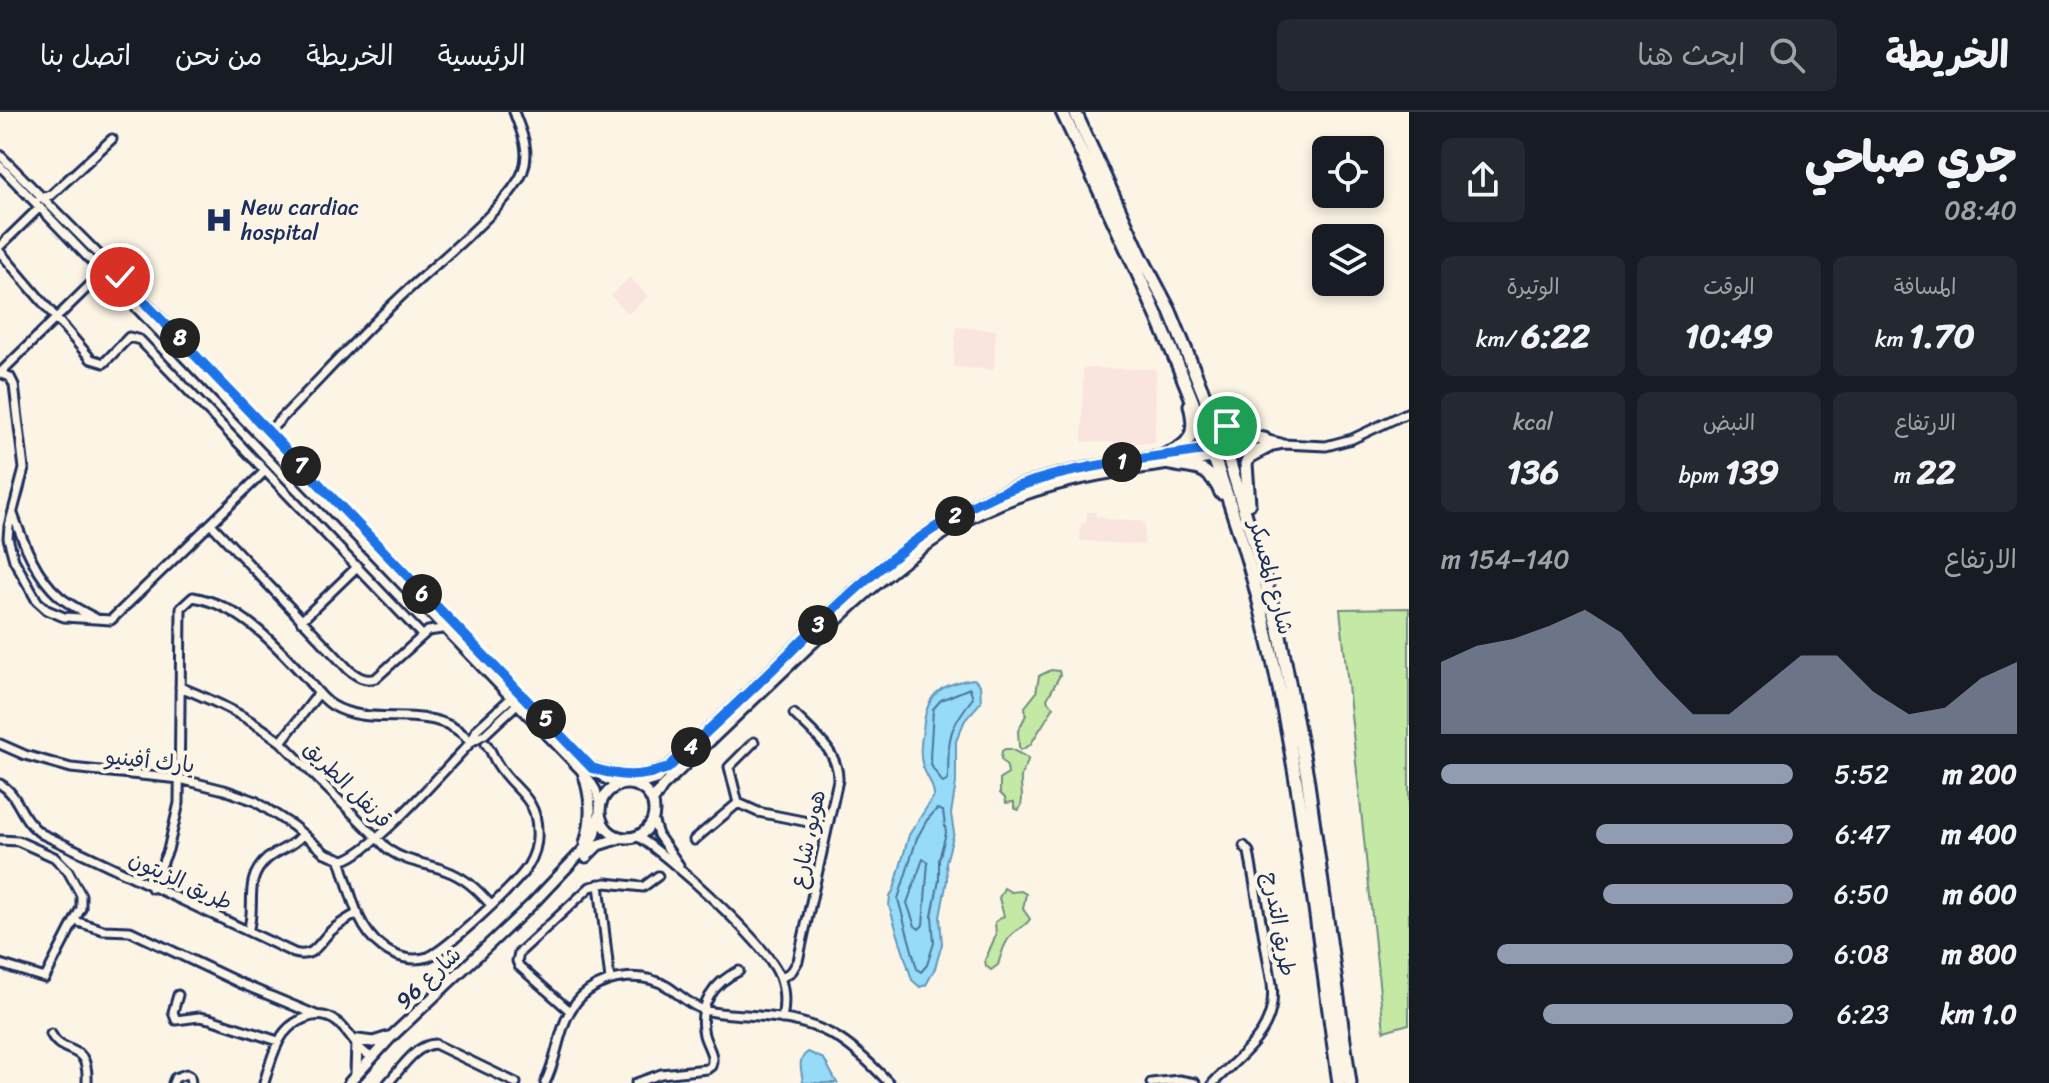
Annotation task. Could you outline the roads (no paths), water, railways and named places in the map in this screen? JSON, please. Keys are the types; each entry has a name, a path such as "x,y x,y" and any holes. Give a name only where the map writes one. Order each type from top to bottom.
{"main road":[{"name":"شارع المعسكر","path":"1062,112 1220,452 1254,542 1279,630 1307,776 1350,1083"},
{"name":"شارع المعسكر","path":"1075,112 1141,256 1170,311 1209,405 1281,698 1339,1083"},
{"path":"1165,459 1182,448 1193,430 1182,369"},
{"path":"1209,405 1233,432 1265,444 1249,457 1246,464 1246,485 1256,529 1254,542"},
{"path":"1165,459 1207,473 1215,481 1237,525"}],"street":[{"path":"268,432 518,182 525,168 526,155 514,112"},
{"path":"112,139 51,195 0,249 97,363 104,363 129,337 140,340 425,633"},
{"path":"0,155 442,629 587,770 619,785 636,785 656,779 861,583 925,534 985,500 1015,487 1070,471 1265,444 1326,446 1352,439 1409,412"},
{"path":"0,166 138,294 521,693 587,770 596,790 599,817 605,828 620,838 637,836 653,819"},
{"path":"93,282 0,373 10,377 14,385 24,469 8,538 14,560 37,601 56,615 111,620 265,471"},
{"path":"653,801 672,777 880,579 932,540 987,510 1030,493 1165,459"},
{"path":"12,512 30,555 47,583 59,596 100,621"},
{"path":"211,524 359,678 371,680 382,674 425,633 431,616"},
{"path":"301,621 358,566"},
{"path":"152,888 176,822 180,779 181,608 193,597 228,608 266,637 333,705 348,711 447,722 471,742"},
{"path":"425,633 442,629"},
{"name":"قرنفل الطريق","path":"180,687 242,714 281,742 376,838 405,859 444,870 470,882 490,904"},
{"path":"281,742 319,693"},
{"path":"486,744 500,768 527,798 536,817 534,853 527,866 441,950 417,959 398,956 379,945 366,930 340,860 354,856 376,838 521,693"},
{"name":"هوبو، شارع","path":"781,978 792,971 798,961 838,780 837,766 830,751 794,714"},
{"path":"738,803 729,767 754,742"},
{"name":"بارك أفينيو","path":"0,744 25,755 71,768 180,779 255,801 325,853 340,860"},
{"path":"587,770 632,777 668,768"},
{"path":"579,855 590,820 587,770"},
{"name":"طريق الزيتون","path":"0,784 13,795 31,827 152,888 294,953 308,954 334,928 358,913"},
{"path":"599,803 604,795 619,785"},
{"path":"636,785 653,801 653,819 658,835 685,874"},
{"path":"738,803 758,812 828,826"},
{"path":"694,840 738,803"},
{"name":"شارع 96","path":"349,1083 392,1036 535,901 579,855 595,835 599,817"},
{"path":"248,931 250,893 257,873 267,859 292,845 303,834"},
{"path":"637,836 685,874 760,947 781,978 784,990 782,1019"},
{"name":"شارع 96","path":"535,901 598,845 620,838"},
{"path":"0,840 18,841 40,849 68,871 81,895 81,908 45,978 0,964"},
{"name":"طريق التدرج","path":"1213,1083 1260,1038 1273,1005 1248,849 1244,846"},
{"path":"570,1011 519,966 517,957 590,887 617,883 635,888 651,883 658,876"},
{"path":"599,884 610,980"},
{"path":"75,921 103,930 130,931 242,984 316,1015 331,1018 356,1040 364,1053 373,1055"},
{"path":"636,1083 661,1074 711,1066 713,1059 704,1034 706,1001 719,983 739,971"},
{"path":"550,1081 570,1011 586,992 610,980 626,977 652,979 704,1010 782,1019 822,1028 853,1047 889,1083"},
{"path":"178,995 173,1012 176,1020 210,1019 278,1041"},
{"path":"264,1083 278,1041 292,1025 316,1015"},
{"path":"51,1034 55,1041 77,1052 86,1061 87,1083"},
{"path":"356,1040 373,1042 392,1036"},
{"path":"355,1074 356,1040"},
{"path":"388,1083 422,1046 435,1044 516,1083"},
{"path":"173,1083 177,1076 186,1074 190,1076 191,1083"},
{"path":"1151,1083 1179,1080 1195,1083"}],"water":[{"path":"974,679 980,685 981,702 965,720 956,741 956,783 951,814 954,833 946,862 947,880 940,917 942,944 935,968 926,985 920,987 912,980 889,906 890,896 909,835 934,796 921,758 927,708 943,688"},
{"path":"808,1052 824,1059 837,1083 803,1083 801,1062"}],"place":[{"name":"New cardiac hospital","path":"219,220"}]}
